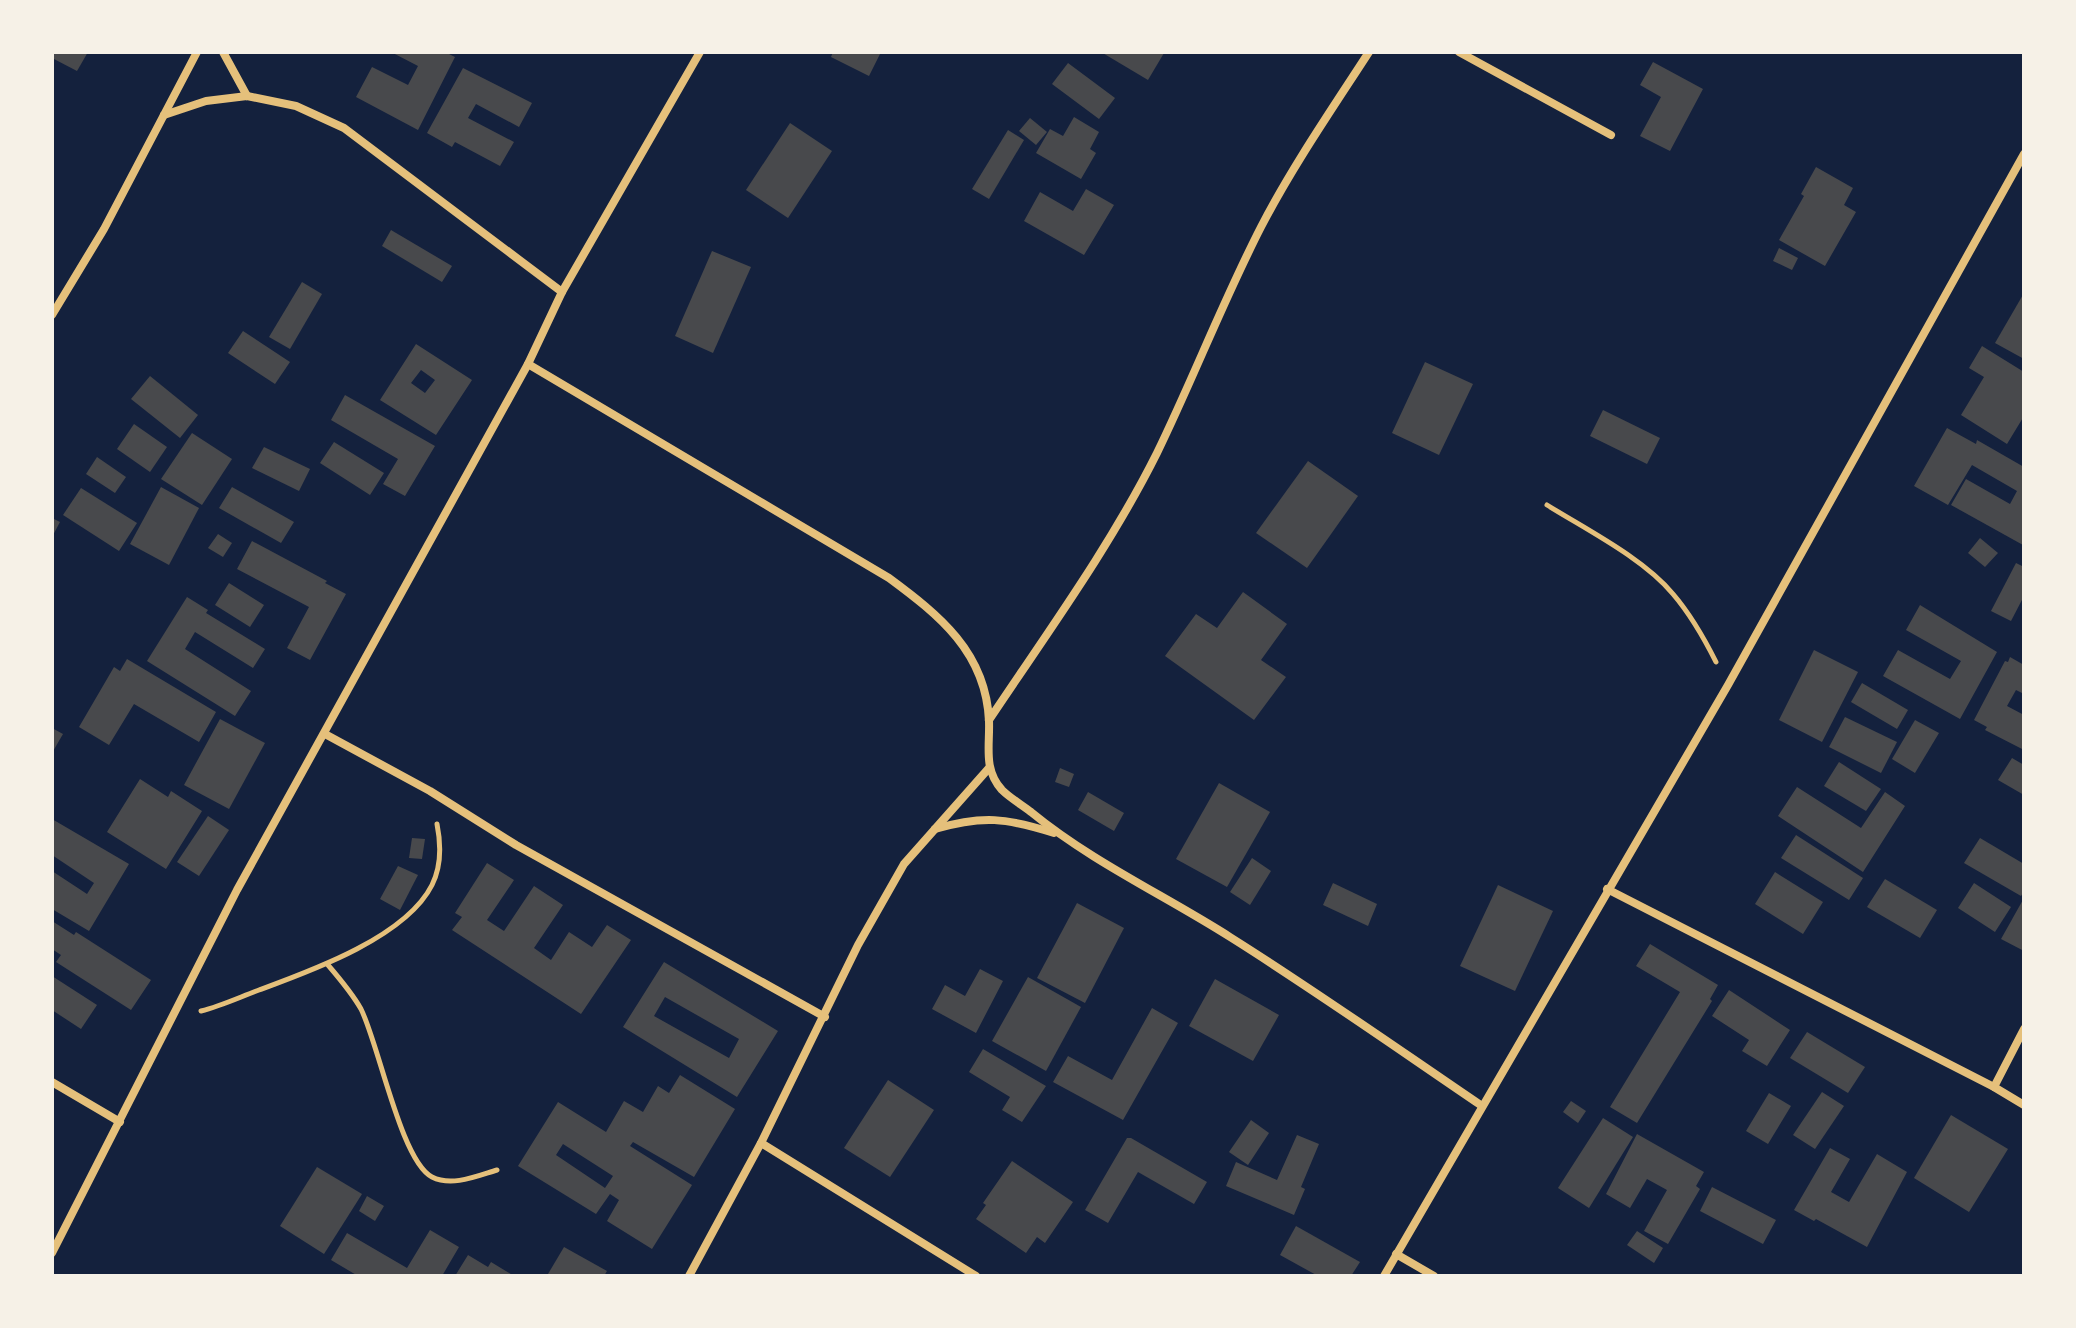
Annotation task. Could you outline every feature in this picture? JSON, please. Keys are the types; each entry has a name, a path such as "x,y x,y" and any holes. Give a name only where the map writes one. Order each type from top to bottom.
{"street":[{"path":"52,315 104,229 197,52"},
{"path":"223,52 247,96"},
{"path":"52,1253 237,890 528,364 562,292 700,52"},
{"path":"989,720 1086,576 1156,454 1212,327 1262,225 1325,118 1369,52"},
{"path":"1459,52 1611,135"},
{"path":"164,115 206,101 247,96 296,106 344,128 562,292"},
{"path":"1384,1276 1728,685 2024,154"},
{"path":"528,364 889,578 928,607 971,653 989,720 989,768 1002,790 1058,835 1230,937 1482,1106"},
{"path":"325,734 430,791 516,845 825,1017"},
{"path":"689,1276 761,1143 858,945 904,864 989,768"},
{"path":"932,829 961,821 985,819 1016,821 1058,835"},
{"path":"1607,889 2024,1105"},
{"path":"1994,1087 2024,1029"},
{"path":"52,1082 120,1122"},
{"path":"761,1143 976,1276"},
{"path":"1396,1254 1434,1276"}],"path":[{"path":"1547,505 1646,569 1672,592 1699,629 1728,685"},
{"path":"172,1017 219,1006 328,965 417,906 432,886 439,865 439,833 430,791"},
{"path":"328,965 361,1010 385,1073 398,1122 416,1160 430,1176 445,1181 497,1170"}],"building":[{"path":"52,52 88,52 77,71 52,58"},
{"path":"391,52 445,52 455,57 418,130 356,97 372,67 408,85 418,66"},
{"path":"833,52 881,52 869,76 831,57"},
{"path":"1101,52 1161,52 1164,53 1148,80"},
{"path":"1653,62 1703,89 1670,151 1640,136 1661,97 1640,85"},
{"path":"1068,63 1115,98 1099,119 1052,84"},
{"path":"463,68 532,103 519,127 476,104 468,118 514,142 500,166 455,142 452,147 427,133"},
{"path":"1074,117 1099,132 1090,149 1096,153 1081,179 1036,153 1050,129 1063,136"},
{"path":"1030,118 1047,132 1036,145 1019,131"},
{"path":"790,123 832,151 788,218 746,190"},
{"path":"1008,130 1024,140 989,199 972,189"},
{"path":"1816,167 1853,188 1844,205 1856,212 1825,266 1779,240 1804,196 1801,194"},
{"path":"1086,189 1114,205 1084,255 1024,221 1040,192 1073,211"},
{"path":"391,230 452,266 442,282 382,246"},
{"path":"1779,248 1798,258 1792,270 1773,261"},
{"path":"712,251 751,267 713,353 675,336"},
{"path":"302,282 322,294 290,349 269,337"},
{"path":"2024,293 2024,359 1995,343"},
{"path":"243,331 290,362 275,384 228,353"},
{"path":"416,344 472,380 436,435 380,400","holes":["421,370 435,380 425,393 411,383"]},
{"path":"1982,346 2024,372 2024,416 2007,444 1961,415 1984,377 1969,368"},
{"path":"1425,362 1473,384 1439,455 1392,433"},
{"path":"150,376 198,415 180,438 131,399"},
{"path":"345,395 435,446 405,496 383,484 398,459 331,420"},
{"path":"1603,410 1660,438 1647,464 1590,436"},
{"path":"134,424 167,447 150,472 117,449"},
{"path":"1947,428 1976,444 1977,440 2024,467 2023,545 1951,505 1966,479 2010,504 2017,491 1972,465 1948,505 1914,486"},
{"path":"192,433 232,459 202,505 161,479"},
{"path":"334,442 384,473 370,495 320,463"},
{"path":"264,447 310,469 299,491 252,468"},
{"path":"97,457 126,477 115,493 86,474"},
{"path":"1308,461 1358,496 1307,568 1256,533"},
{"path":"161,487 199,508 169,565 130,544"},
{"path":"232,487 294,522 281,543 219,508"},
{"path":"81,488 137,523 119,551 63,515"},
{"path":"52,518 60,522 52,537"},
{"path":"218,534 232,543 223,557 208,548"},
{"path":"1980,538 1998,553 1985,567 1968,553"},
{"path":"252,541 346,594 310,660 287,648 309,607 237,569"},
{"path":"2016,563 2024,567 2024,596 2011,621 1991,611"},
{"path":"229,583 264,605 250,627 215,605"},
{"path":"1243,592 1287,624 1261,660 1286,677 1254,720 1165,656 1196,614 1217,628"},
{"path":"187,597 208,610 206,613 265,649 253,668 195,632 185,649 251,691 235,716 147,661"},
{"path":"1920,605 1997,652 1960,719 1883,676 1898,650 1950,679 1961,661 1906,630"},
{"path":"1814,650 1858,672 1822,742 1779,720"},
{"path":"2010,657 2024,665 2024,694 2016,690 2007,706 2024,715 2024,750 1985,730 1987,727 1974,720"},
{"path":"127,659 216,712 199,742 134,704 109,745 79,727 114,667 120,671"},
{"path":"1862,683 1908,710 1897,729 1851,702"},
{"path":"1845,717 1897,742 1881,773 1829,747"},
{"path":"220,719 265,743 229,809 184,785"},
{"path":"1915,720 1939,733 1915,773 1892,759"},
{"path":"52,728 63,734 52,753"},
{"path":"2012,758 2024,765 2024,795 1998,780"},
{"path":"1839,762 1881,789 1866,811 1824,786"},
{"path":"1060,768 1074,774 1069,787 1055,782"},
{"path":"140,779 168,797 171,791 202,811 166,869 107,832"},
{"path":"1219,783 1270,812 1227,887 1176,859"},
{"path":"1797,787 1861,828 1885,792 1905,806 1863,872 1778,816"},
{"path":"1088,792 1124,813 1114,831 1078,810"},
{"path":"208,816 229,830 199,876 177,862"},
{"path":"52,819 129,864 89,931 52,909 52,871 87,894 94,883 52,855"},
{"path":"1796,835 1863,878 1849,900 1781,858"},
{"path":"412,838 425,839 422,859 409,858"},
{"path":"1980,838 2024,864 2024,891 2021,896 1964,863"},
{"path":"1252,858 1271,871 1250,905 1230,892"},
{"path":"487,863 514,880 487,920 504,931 534,886 563,905 534,948 551,960 569,932 592,947 607,925 631,940 581,1014 452,930 462,917 455,913"},
{"path":"398,866 418,875 400,910 380,899"},
{"path":"1775,872 1823,902 1803,934 1755,904"},
{"path":"1885,879 1937,910 1920,938 1867,907"},
{"path":"1333,883 1377,904 1368,926 1323,905"},
{"path":"1974,883 2011,907 1995,932 1958,908"},
{"path":"1498,885 1553,911 1515,991 1460,966"},
{"path":"2024,898 2024,951 2001,939"},
{"path":"1077,903 1124,928 1085,1003 1037,978"},
{"path":"52,921 74,935 76,932 151,980 131,1010 56,962 61,955 52,949"},
{"path":"1650,944 1718,985 1710,999 1712,1001 1637,1123 1610,1107 1680,992 1636,966"},
{"path":"664,962 778,1031 737,1097 623,1027","holes":["665,997 739,1039 729,1058 654,1016"]},
{"path":"980,969 1003,981 976,1033 932,1009 945,985 965,996"},
{"path":"52,976 97,1005 81,1029 52,1010"},
{"path":"1028,977 1081,1007 1046,1071 992,1041"},
{"path":"1215,979 1279,1015 1253,1061 1189,1026"},
{"path":"1729,990 1790,1030 1767,1066 1742,1051 1749,1040 1712,1016"},
{"path":"1152,1008 1178,1023 1123,1120 1053,1082 1068,1056 1112,1080"},
{"path":"1807,1032 1865,1067 1848,1093 1790,1058"},
{"path":"983,1049 1046,1086 1022,1122 1002,1110 1010,1097 969,1072"},
{"path":"680,1075 735,1109 694,1177 633,1142 630,1146 692,1185 652,1249 607,1221 619,1200 610,1194 596,1214 518,1166 558,1102 606,1132 624,1101 643,1112 658,1086 669,1093","holes":["563,1144 613,1176 605,1188 556,1155"]},
{"path":"888,1080 934,1110 890,1177 844,1148"},
{"path":"1822,1092 1844,1106 1815,1149 1793,1135"},
{"path":"1769,1093 1791,1106 1768,1144 1746,1131"},
{"path":"1571,1101 1586,1111 1578,1123 1563,1112"},
{"path":"1951,1115 2008,1149 1969,1212 1914,1178"},
{"path":"1603,1118 1633,1137 1589,1208 1558,1188"},
{"path":"1251,1120 1269,1133 1248,1165 1229,1152"},
{"path":"1637,1134 1704,1172 1696,1186 1700,1189 1668,1244 1644,1231 1667,1190 1647,1179 1630,1208 1606,1194"},
{"path":"1297,1135 1319,1144 1301,1187 1305,1189 1294,1215 1226,1186 1236,1162 1277,1180"},
{"path":"1127,1138 1207,1182 1194,1204 1138,1172 1108,1223 1085,1210"},
{"path":"1830,1148 1850,1159 1831,1192 1849,1202 1877,1154 1907,1172 1867,1247 1794,1210"},
{"path":"1012,1161 1073,1202 1045,1243 1037,1237 1026,1253 976,1219 986,1205 983,1203"},
{"path":"317,1167 362,1194 324,1254 280,1226"},
{"path":"1712,1187 1776,1220 1763,1244 1700,1211"},
{"path":"367,1196 384,1206 375,1221 359,1211"},
{"path":"1296,1226 1360,1262 1351,1276 1318,1276 1280,1255"},
{"path":"430,1230 459,1247 442,1276 358,1276 331,1260 347,1233 407,1268"},
{"path":"1637,1231 1663,1248 1654,1263 1627,1245"},
{"path":"564,1247 607,1271 604,1276 548,1274"},
{"path":"468,1255 488,1267 491,1262 514,1276 455,1276"}]}
